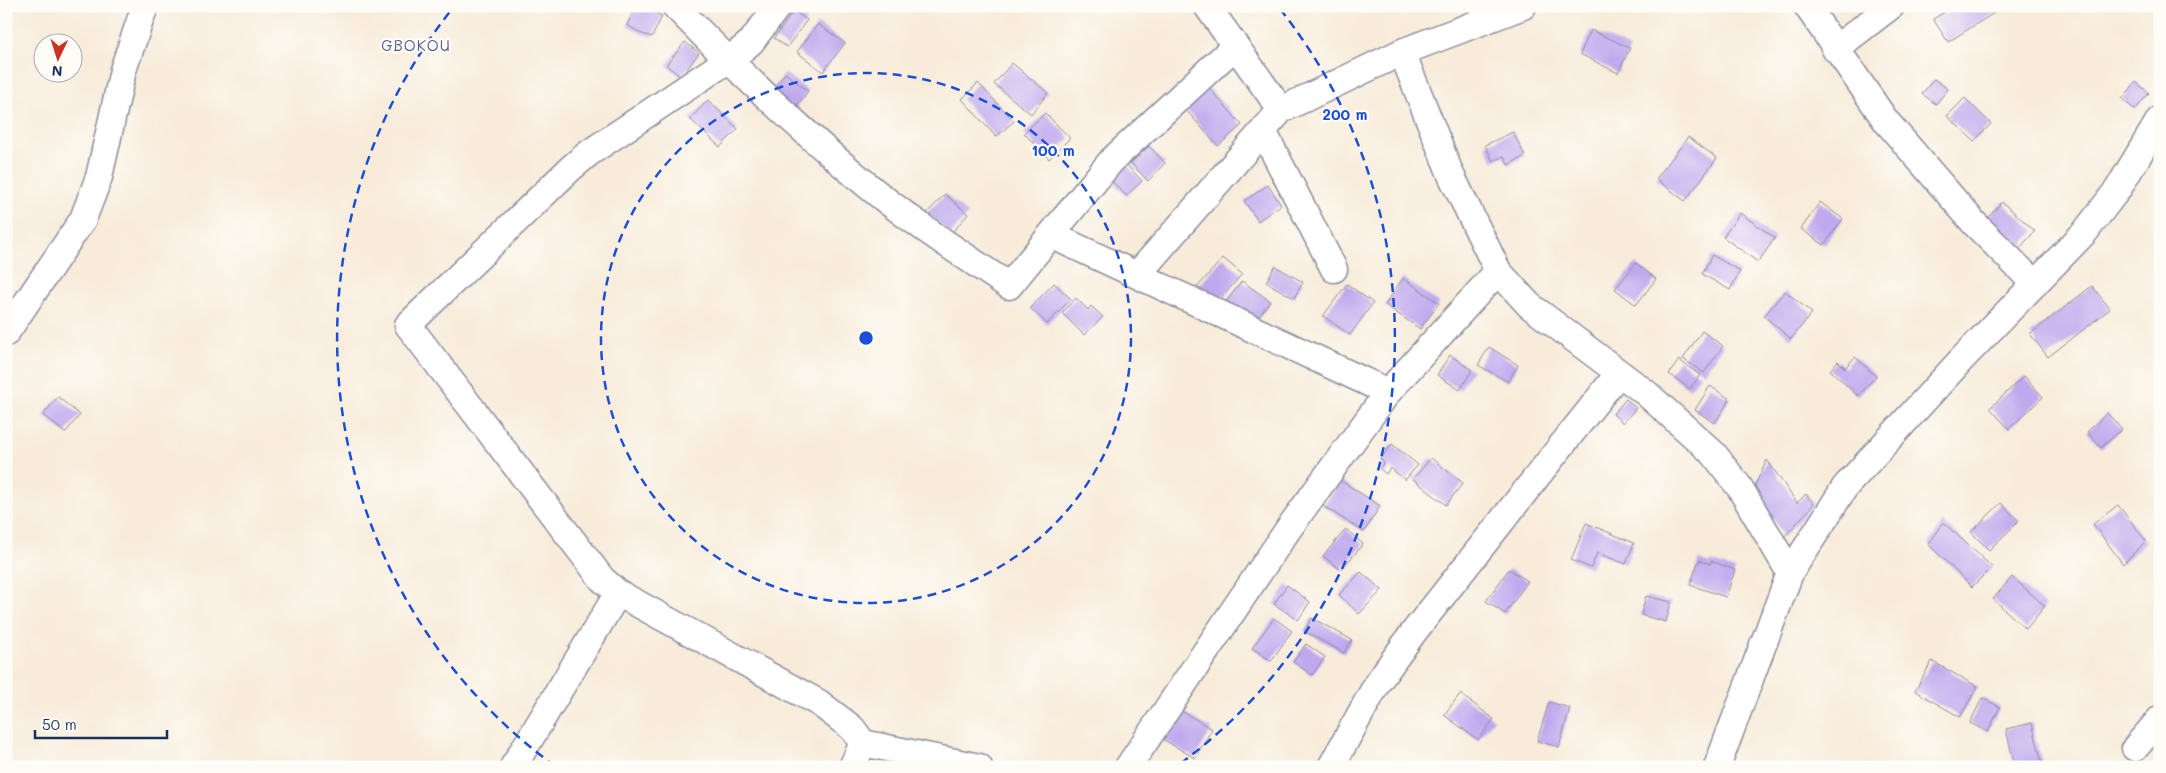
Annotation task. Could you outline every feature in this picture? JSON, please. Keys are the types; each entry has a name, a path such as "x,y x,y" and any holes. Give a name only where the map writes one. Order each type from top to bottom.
{"street":[{"path":"6,333 83,219 99,178 123,70 145,6"},
{"path":"675,6 727,61 861,181 1008,286 1112,160 1235,46"},
{"path":"778,6 751,42 727,61 589,153 408,325 602,579 618,593 819,703 852,728 863,743 979,767"},
{"path":"1207,6 1281,110"},
{"path":"1137,275 1281,110 1402,52 1523,6"},
{"path":"1807,6 1886,121 1974,223 2035,284"},
{"path":"1835,49 1891,6"},
{"path":"1402,52 1451,175 1498,271 1529,305 1646,393 1714,454 1740,488 1790,573"},
{"path":"1717,767 1790,573 1845,487 1962,359 2084,232 2118,189 2160,120"},
{"path":"1263,131 1334,269"},
{"path":"1051,235 1388,392"},
{"path":"1128,767 1289,528 1388,392 1498,271"},
{"path":"1330,767 1378,682 1413,633 1619,373"},
{"path":"513,767 618,593"},
{"path":"2135,748 2160,719"},
{"path":"852,767 863,743"}],"building":[{"path":"636,6 641,6 662,16 652,37 642,34 627,25"},
{"path":"1954,6 2005,6 1948,42 1933,19"},
{"path":"794,11 807,20 787,47 774,38"},
{"path":"818,24 845,43 823,72 797,52"},
{"path":"1591,30 1630,48 1618,73 1580,54"},
{"path":"685,42 699,53 681,77 666,65"},
{"path":"1012,63 1048,93 1031,114 994,84"},
{"path":"785,73 808,91 794,110 770,93"},
{"path":"1934,79 1948,89 1936,104 1922,94"},
{"path":"2136,82 2149,93 2135,110 2122,99"},
{"path":"978,83 1014,121 996,137 962,99"},
{"path":"1209,88 1242,125 1218,146 1185,109"},
{"path":"1965,98 1991,124 1974,141 1947,116"},
{"path":"708,100 738,129 720,147 690,119"},
{"path":"1045,113 1070,138 1049,159 1024,133"},
{"path":"1513,132 1525,156 1508,165 1504,156 1493,161 1485,145"},
{"path":"1688,137 1717,158 1685,201 1656,179"},
{"path":"1149,146 1165,163 1148,181 1131,163"},
{"path":"1125,163 1142,181 1126,196 1109,178"},
{"path":"1268,185 1281,205 1258,221 1244,201"},
{"path":"945,194 968,214 951,234 927,213"},
{"path":"1820,202 1843,219 1824,245 1801,229"},
{"path":"2002,202 2035,231 2017,251 1984,222"},
{"path":"1740,213 1775,238 1758,262 1723,237"},
{"path":"1712,255 1740,271 1730,290 1702,274"},
{"path":"1223,258 1242,274 1213,308 1194,291"},
{"path":"1636,263 1656,279 1636,305 1615,289"},
{"path":"1275,266 1303,282 1294,298 1266,282"},
{"path":"1403,278 1439,303 1420,329 1385,305"},
{"path":"1242,281 1270,301 1254,324 1225,303"},
{"path":"1054,283 1071,299 1047,324 1030,308"},
{"path":"1347,284 1373,303 1350,335 1323,316"},
{"path":"2092,286 2110,309 2048,357 2030,334"},
{"path":"1785,291 1812,313 1791,339 1764,316"},
{"path":"1076,298 1088,310 1091,306 1103,317 1084,335 1062,313"},
{"path":"1702,331 1723,346 1704,373 1683,359"},
{"path":"1489,347 1518,365 1508,382 1478,365"},
{"path":"1450,355 1472,370 1460,390 1437,375"},
{"path":"1855,357 1876,376 1858,396 1830,370 1838,361 1845,368"},
{"path":"1679,360 1700,375 1690,389 1669,374"},
{"path":"2024,376 2043,397 2009,429 1990,408"},
{"path":"1710,386 1730,399 1715,423 1695,410"},
{"path":"58,397 80,415 65,433 43,415"},
{"path":"1626,399 1636,408 1623,423 1613,414"},
{"path":"2107,413 2122,429 2101,448 2087,432"},
{"path":"1392,444 1418,465 1405,480 1390,468 1386,474 1379,468 1384,463 1380,459"},
{"path":"1431,458 1463,483 1446,505 1413,479"},
{"path":"1767,460 1797,503 1806,494 1814,504 1784,537 1754,487"},
{"path":"1340,480 1380,506 1364,532 1323,506"},
{"path":"2001,503 2019,521 1989,550 1971,532"},
{"path":"2118,505 2146,541 2123,564 2093,524"},
{"path":"1943,522 1992,567 1972,587 1928,544"},
{"path":"1586,523 1634,543 1626,564 1597,553 1591,568 1571,560"},
{"path":"1346,529 1363,544 1341,570 1323,556"},
{"path":"1699,560 1710,564 1711,561 1735,570 1726,597 1690,585"},
{"path":"1509,569 1528,581 1505,614 1486,601"},
{"path":"1361,572 1382,590 1359,614 1339,595"},
{"path":"2012,577 2045,606 2026,629 1993,599"},
{"path":"1287,585 1310,602 1298,620 1274,604"},
{"path":"1646,596 1671,602 1666,622 1641,615"},
{"path":"1274,618 1292,631 1271,661 1252,648"},
{"path":"1312,618 1352,640 1344,653 1304,631"},
{"path":"1306,644 1325,657 1312,675 1293,662"},
{"path":"1932,661 1978,687 1960,717 1915,691"},
{"path":"1460,694 1494,719 1478,740 1444,715"},
{"path":"1982,698 2000,707 1988,732 1970,723"},
{"path":"1549,702 1570,708 1559,747 1537,741"},
{"path":"1175,707 1212,729 1195,758 1157,736"},
{"path":"2032,723 2043,767 2015,767 2006,729"}],"district":[{"name":"GBOKOU","path":"416,45"}]}
